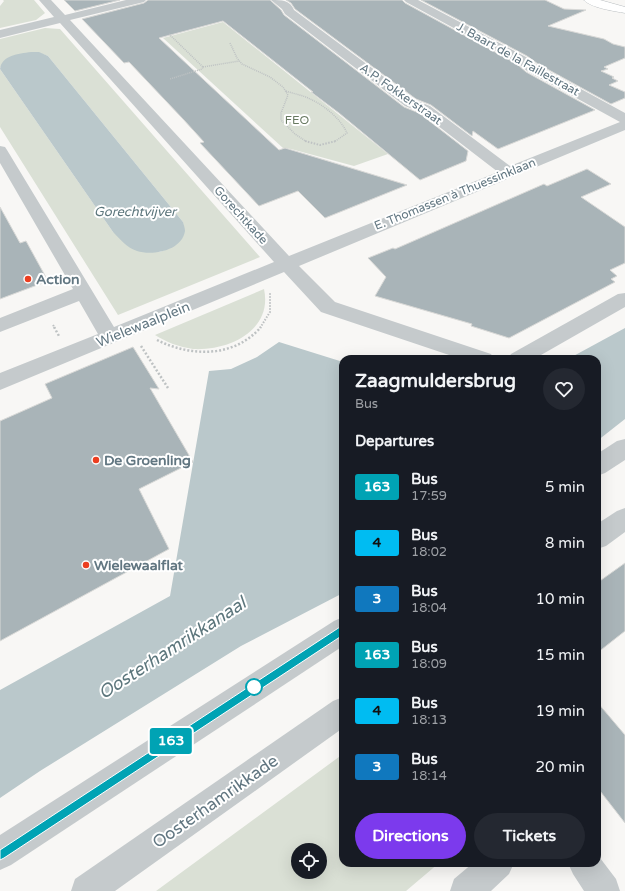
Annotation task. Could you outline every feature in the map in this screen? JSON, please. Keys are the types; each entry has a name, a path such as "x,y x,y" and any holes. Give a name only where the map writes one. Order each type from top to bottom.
{"main road":[{"path":"590,0 625,17"},
{"path":"603,5 625,10"}],"street":[{"name":"Gorechtkade","path":"45,0 328,308 472,355"},
{"path":"0,34 140,0"},
{"name":"A.P. Fokkerstraat","path":"277,0 287,7 289,12 403,98 410,103 425,109 508,172"},
{"name":"J. Baart de la Faillestraat","path":"410,0 522,60 532,68 625,119"},
{"name":"E. Thomassen à Thuessinklaan","path":"286,264 625,125"},
{"path":"0,150 110,337"},
{"name":"Wielewaalplein","path":"0,382 286,264"},
{"path":"0,325 84,292"},
{"path":"525,355 625,299"},
{"path":"601,463 625,448"},
{"path":"601,535 625,518"},
{"path":"0,854 339,633"},
{"name":"Oosterhamrikkade","path":"87,891 339,714"},
{"path":"466,891 493,867"},
{"path":"587,867 604,891"}],"path":[{"path":"169,34 203,67"},
{"path":"230,43 235,49 239,62"},
{"path":"170,79 202,70 203,67 239,62 270,77 286,91 314,101 336,118 346,129 347,133 337,141 320,146 314,146 303,140 282,123 280,119 280,114 288,95 286,91"},
{"path":"136,326 152,337 182,351 207,352 227,349 242,343 254,334 265,322 271,306 269,290 259,276"},
{"path":"45,308 68,355"},
{"path":"136,326 168,388"}],"green space":[{"path":"3,0 34,0 45,13 36,20 0,28 0,6 4,1"},
{"name":"FEO","path":"223,22 388,154 354,166 283,148 163,38"},
{"path":"45,28 60,29 260,257 118,315 0,127 0,69 113,232 160,252 179,242 183,234 183,222 48,56 29,53 0,67 0,39"},
{"path":"264,289 265,304 262,316 255,327 245,336 233,342 206,349 193,349 173,344 155,335"},
{"path":"339,757 339,867 434,867 406,891 156,891"}],"water":[{"name":"Gorechtvijver","path":"31,52 39,52 48,56 183,222 185,231 183,238 178,243 166,250 158,252 150,253 137,251 130,248 113,232 0,69 1,64 7,58"},
{"path":"625,328 625,419 601,438 601,355 575,355"},
{"name":"Oosterhamrikkanaal","path":"279,342 339,361 339,595 241,646 40,771 0,798 0,690 170,596 209,371 231,369 257,357"}],"building":[{"path":"64,0 120,0 75,11"},
{"path":"148,0 270,0 281,10 284,15 404,107 419,113 468,151 466,161 420,180 339,113 311,92 313,92 223,21 159,38 279,150 285,148 407,185 325,218 298,191 259,206 200,143 204,142 183,119 129,62 124,63 82,19 144,3"},
{"path":"286,0 402,0 517,64 526,72 595,110 498,149 473,131 472,136 431,105 416,99 295,9 291,3"},
{"path":"421,0 545,0 564,9 586,10 548,26 604,39 613,44 625,47 625,58 604,67 608,69 601,71 614,77 612,78 618,81 609,85 625,92 625,98 611,104 538,64 527,56"},
{"path":"587,169 611,184 581,197 625,227 625,263 610,270 617,276 611,279 615,282 509,338 471,326 472,324 375,296 386,277 368,258 393,248 395,249 544,184 547,186"},
{"path":"0,207 20,243 26,241 48,281 0,299"},
{"name":"De Groenling","path":"133,347 159,389 150,388 193,462 139,489 169,549 0,641 0,421 52,398 45,384"},
{"path":"625,563 625,631 601,650 601,580"},
{"path":"601,707 625,735 625,823 601,792"}],"bus line":[{"name":"163","path":"0,854 225,705 339,633"}],"place":[{"name":"Action","path":"28,279"},
{"name":"De Groenling","path":"96,460"},
{"name":"Wielewaalflat","path":"86,565"}]}
